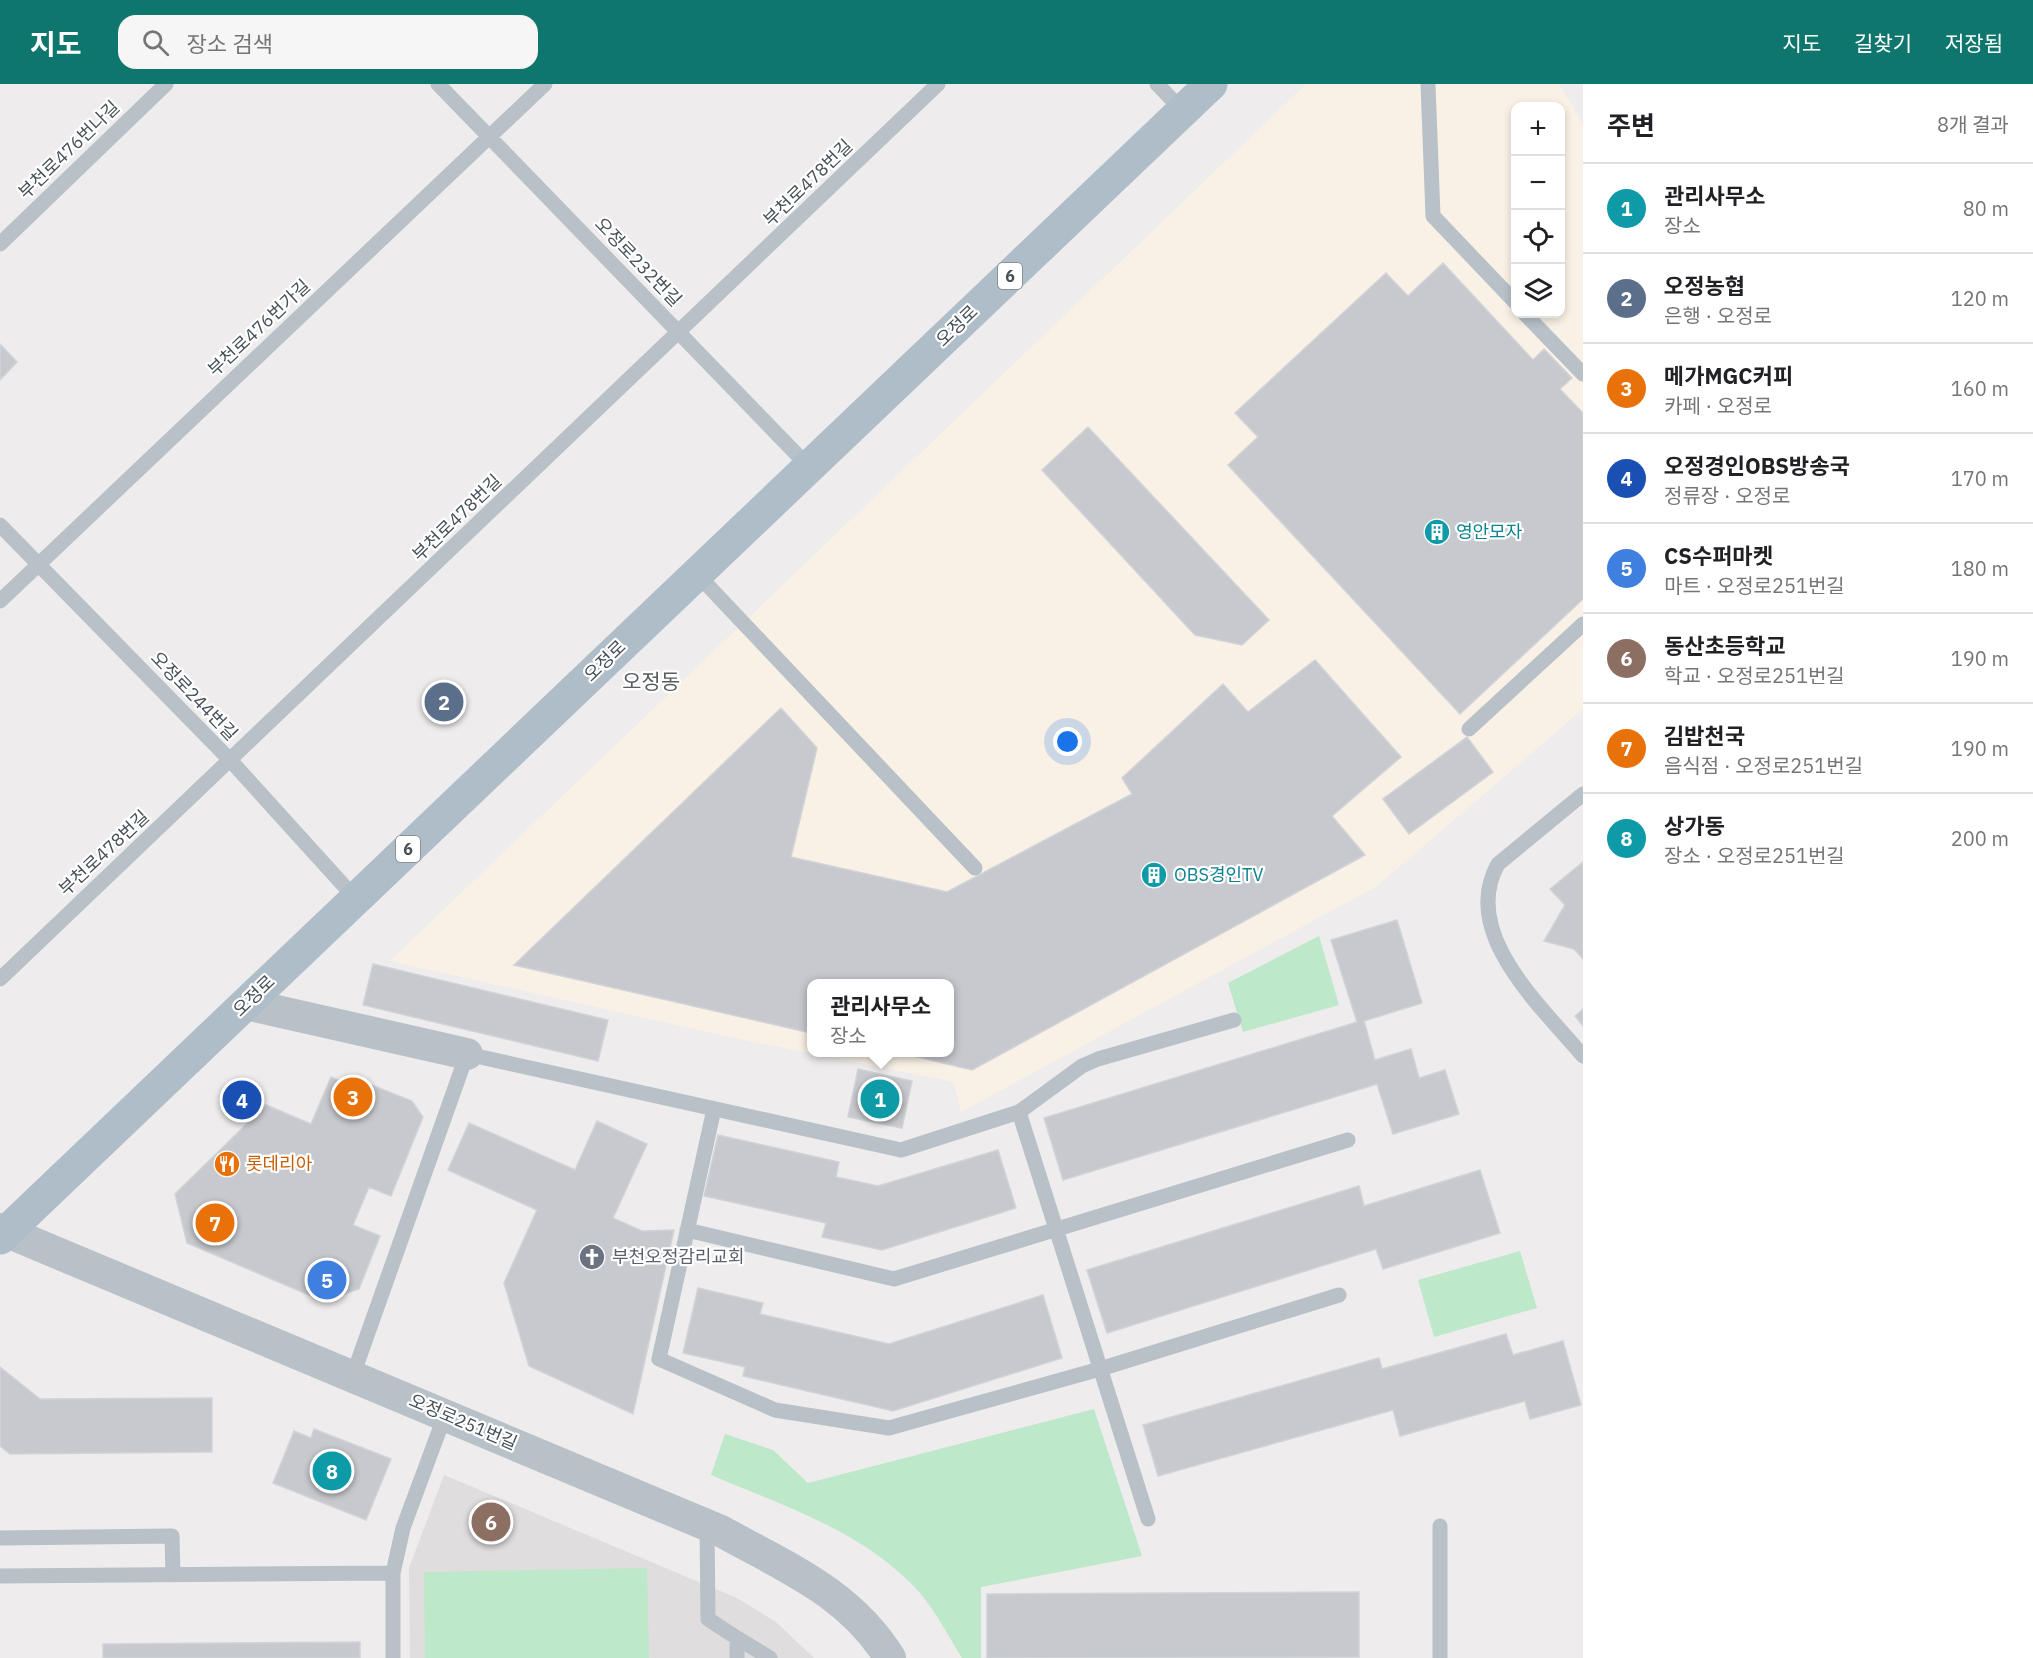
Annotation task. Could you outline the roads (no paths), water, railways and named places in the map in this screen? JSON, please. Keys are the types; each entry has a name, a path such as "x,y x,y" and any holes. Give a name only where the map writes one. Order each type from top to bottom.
{"main road":[{"name":"오정로","path":"2,1232 246,1004 1211,84"}],"street":[{"path":"246,1004 467,1054"},
{"name":"오정로251번길","path":"2,1232 353,1375 707,1525 831,1592 875,1634 890,1658"}],"lane":[{"name":"부천로476번나길","path":"0,244 166,84"},
{"name":"오정로232번길","path":"438,84 809,467"},
{"name":"부천로476번가길","path":"0,601 545,84"},
{"name":"부천로478번길","path":"0,979 680,333 938,84"},
{"path":"1157,84 1183,111"},
{"path":"1428,84 1433,216 1511,299"},
{"path":"1529,318 1583,374"},
{"name":"오정로244번길","path":"0,525 230,760 356,898"},
{"path":"697,574 975,868"},
{"path":"1469,729 1583,624"},
{"path":"1583,794 1498,864 1489,880 1486,895 1487,914 1508,968 1583,1056"},
{"path":"353,1375 467,1054 901,1150 1019,1112 1083,1066 1098,1059 1234,1020"},
{"path":"714,1109 659,1359 775,1410 889,1428 1100,1369 1340,1295"},
{"path":"1019,1112 1148,1519"},
{"path":"687,1230 894,1279 1348,1140"},
{"path":"393,1658 393,1573 403,1528 445,1415"},
{"path":"707,1525 708,1619 770,1658"},
{"path":"1440,1526 1440,1658"},
{"path":"0,1538 172,1536 173,1575"},
{"path":"0,1576 393,1573"},
{"path":"737,1638 737,1658"}],"place":[{"name":"영안모자","path":"1437,532"},
{"name":"오정농협","path":"444,702"},
{"name":"OBS경인TV","path":"1154,875"},
{"name":"메가MGC커피","path":"353,1097"},
{"name":"관리사무소","path":"880,1099"},
{"name":"오정경인OBS방송국","path":"242,1100"},
{"name":"롯데리아","path":"227,1164"},
{"name":"김밥천국","path":"215,1223"},
{"name":"부천오정감리교회","path":"592,1257"},
{"name":"CS수퍼마켓","path":"327,1280"},
{"name":"상가동","path":"332,1471"},
{"name":"동산초등학교","path":"491,1522"}],"district":[{"name":"오정동","path":"651,682"}]}
